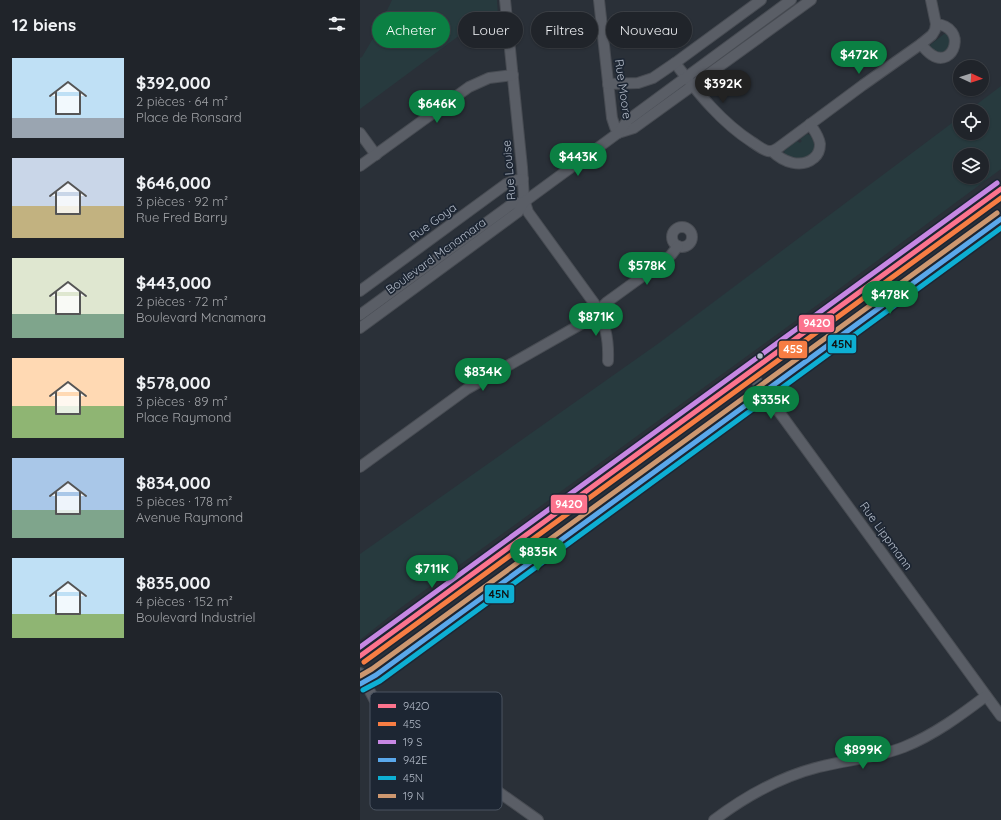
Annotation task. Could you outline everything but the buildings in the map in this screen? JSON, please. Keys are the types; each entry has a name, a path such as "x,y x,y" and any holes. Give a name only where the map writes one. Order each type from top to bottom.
{"street":[{"name":"Rue Louise","path":"505,0 522,167 524,202 528,212 593,300 607,333 608,361"},
{"name":"Rue Moore","path":"599,0 613,122 618,133"},
{"path":"608,84 633,84 643,82 659,75 761,0"},
{"name":"Boulevard Mcnamara","path":"360,328 518,212 524,202 618,133 628,120 792,0"},
{"name":"Boulevard Mcnamara","path":"618,133 634,128 811,0"},
{"path":"772,151 921,44 934,33 936,24 931,0"},
{"path":"921,44 929,53 936,57 945,57 952,52 955,45 953,34 946,26 936,24"},
{"path":"675,64 714,111 734,129 747,139 768,151 772,151 782,158 794,163 803,164 810,161 818,154 820,146 817,136 810,124"},
{"path":"360,166 469,87 489,78 513,75"},
{"path":"360,133 376,154"},
{"name":"Rue Goya","path":"360,291 506,184 523,179"},
{"path":"360,656 1001,189"},
{"name":"Boulevard Mcnamara","path":"360,315 512,204 524,202"},
{"path":"370,692 362,680 376,675 408,652 1001,219"},
{"path":"360,467 467,389 590,319 607,302 665,260 678,246"},
{"name":"Rue Lippmann","path":"750,372 1001,716"},
{"path":"714,820 745,798 790,776 820,767 879,755 910,744 943,727 986,696"},
{"path":"502,794 538,820"}],"green space":[{"path":"392,0 497,0 498,12 458,12 458,36 450,42 450,12 386,12"},
{"path":"946,34 950,39 949,48 941,52 932,50 930,45"},
{"path":"372,40 372,48 442,48 360,109 360,58"},
{"path":"1001,86 1001,169 989,178 989,148 953,148 953,184 981,184 820,303 399,609 360,640 360,554 659,343 953,122 953,140 989,140 989,104 977,104"},
{"path":"807,134 811,136 814,145 812,154 802,159 796,159 785,155 785,150 797,141 800,143 802,141 800,139"}],"transit line":[{"path":"360,647 997,183"},
{"name":"942O","path":"360,656 1001,189"},
{"name":"45S","path":"364,662 1001,198"},
{"path":"360,676 372,669 997,213"},
{"name":"942E","path":"360,684 376,675 1001,219"},
{"name":"45N","path":"363,690 380,681 1001,228"}]}
